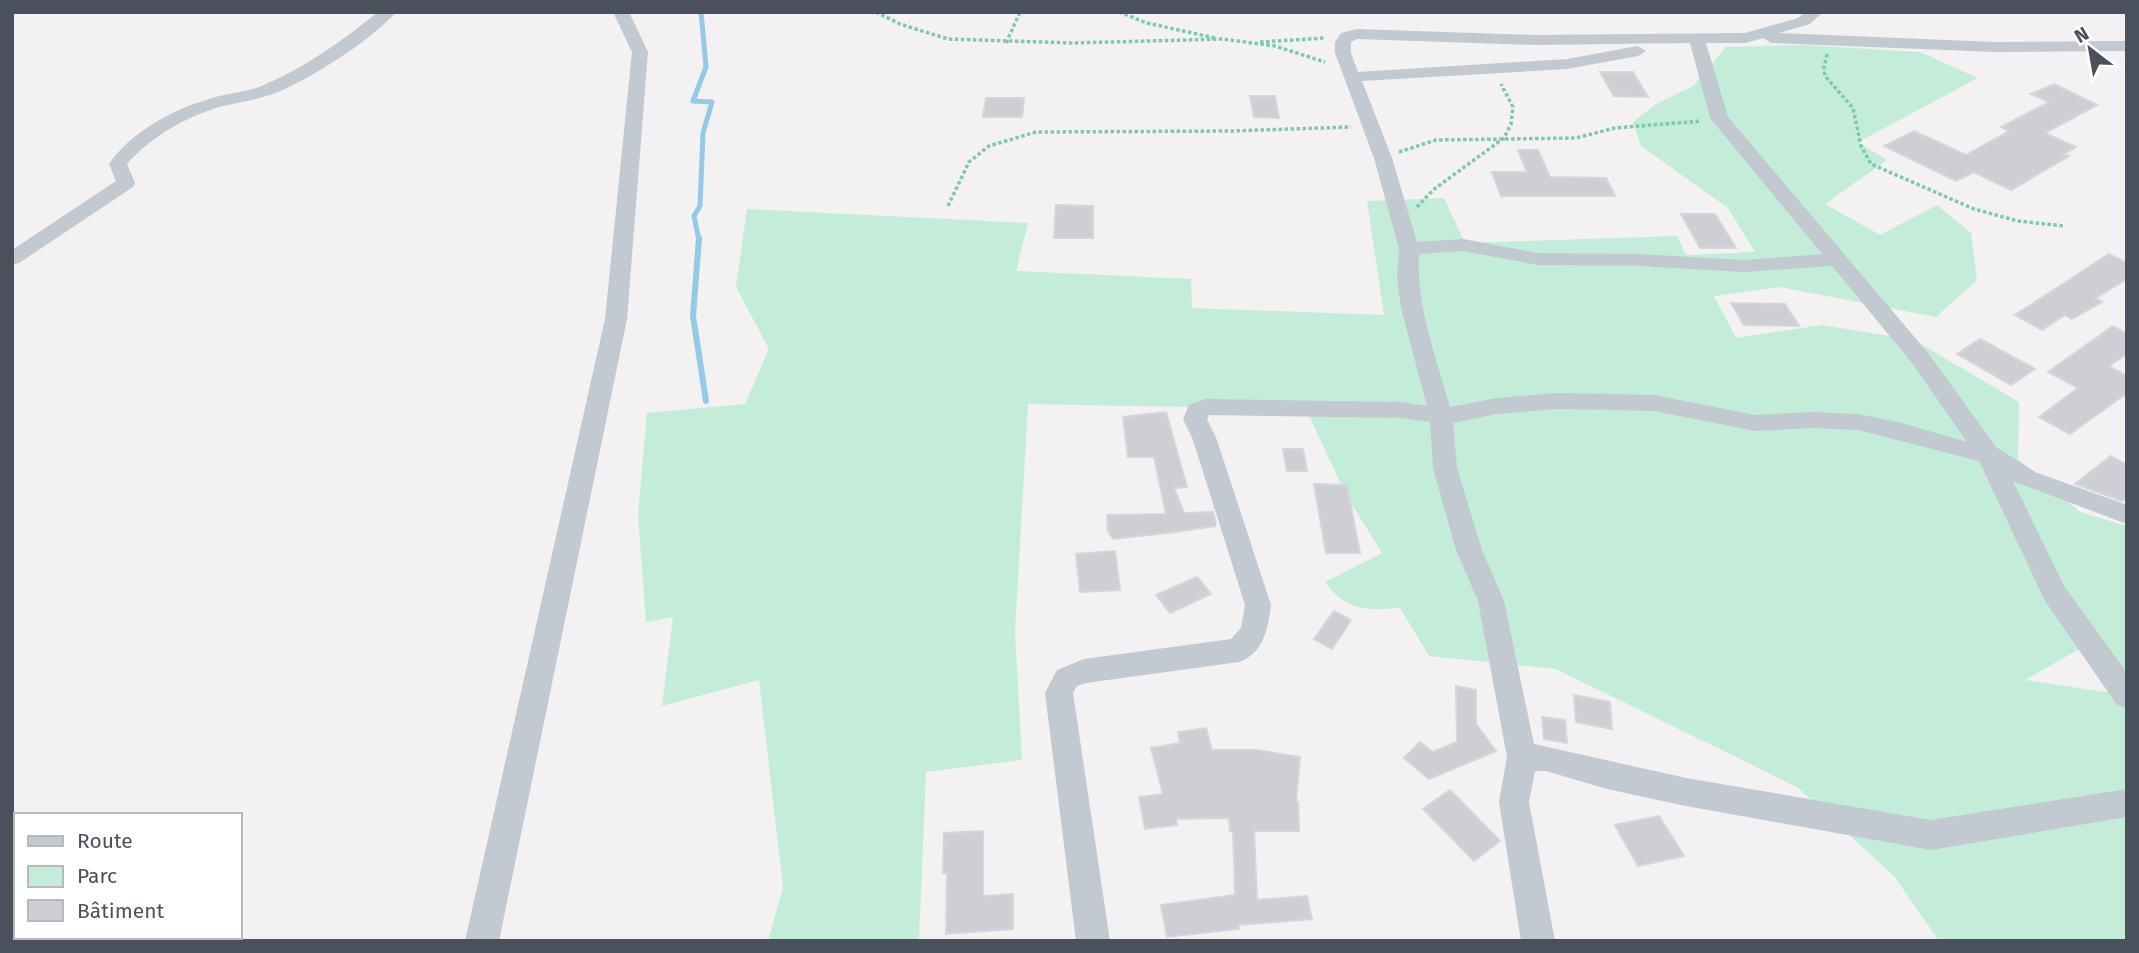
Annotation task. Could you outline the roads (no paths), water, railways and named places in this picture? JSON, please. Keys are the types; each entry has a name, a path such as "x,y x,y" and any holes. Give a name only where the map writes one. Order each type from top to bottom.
{"street":[{"path":"12,259 126,183 118,163 128,149 170,123 214,103 269,90 334,53 388,12"},
{"path":"482,941 616,319 640,52 621,12"},
{"path":"1746,38 1804,21 1815,12"},
{"path":"1538,941 1514,802 1522,757 1491,601 1469,550 1445,468 1441,416 1412,308 1408,278 1409,250 1383,158 1343,53 1343,42 1347,36 1535,40 1746,38 1995,47 2127,46"},
{"path":"1352,77 1567,64 1697,39"},
{"path":"1697,39 1719,118 1920,358 1987,453 2054,593 2127,696"},
{"path":"1409,250 1443,245 1463,246 1538,259 1639,260 1744,267 1837,259"},
{"path":"1093,941 1059,693 1068,678 1084,671 1239,650 1254,632 1258,606 1205,440 1195,419 1197,411 1206,407 1401,410 1441,416 1497,406 1557,401 1654,403 1755,423 1858,422 1902,431 1971,452 1987,453 2026,478 2127,515"},
{"path":"1522,757 1546,758 1607,775 1686,792 1931,835 2127,803"}],"waterway":[{"path":"699,239 694,216 700,206 703,133 712,102 693,101 706,67 701,12"},
{"path":"699,239 693,316 706,401"}]}
